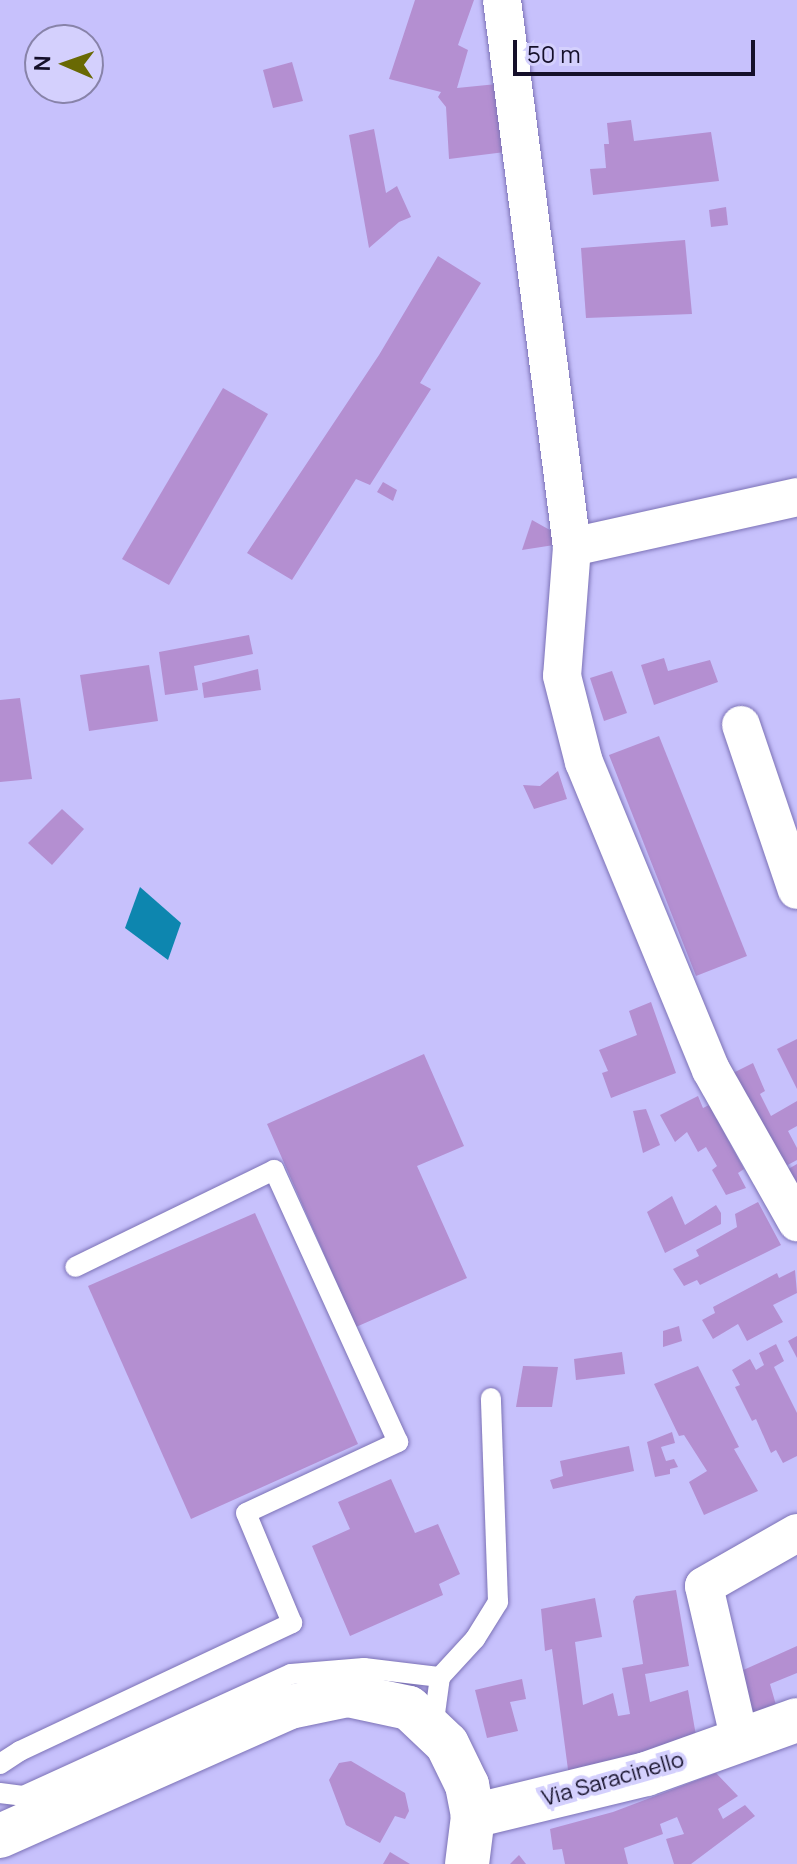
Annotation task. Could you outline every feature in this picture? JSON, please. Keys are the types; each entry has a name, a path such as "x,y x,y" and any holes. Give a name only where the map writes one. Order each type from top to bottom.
{"main road":[{"path":"0,1836 290,1707 348,1695 409,1708 447,1744 467,1785 473,1816 467,1864"},
{"name":"Via Saracinello","path":"473,1816 646,1774 797,1720"}],"street":[{"path":"502,0 572,547 562,676 584,762 711,1070 797,1222"},
{"path":"572,547 797,497"},
{"path":"741,725 797,890"},
{"path":"740,1741 704,1586 797,1533"}],"lane":[{"path":"0,1764 20,1751 292,1623 246,1513 398,1442 274,1170 75,1267"},
{"path":"433,1730 440,1677 475,1639 498,1602 491,1398"},
{"path":"0,1793 23,1796 291,1674 364,1668 440,1677"}],"water":[{"path":"140,887 181,923 168,960 125,928"}],"building":[{"path":"415,0 474,0 458,45 468,50 457,88 497,84 505,152 449,159 446,107 438,97 441,92 389,79"},
{"path":"292,62 303,101 273,108 263,70"},
{"path":"631,120 634,141 711,132 719,181 593,195 590,169 606,168 604,144 609,144 607,123"},
{"path":"374,129 386,193 397,186 411,217 399,222 369,248 349,135"},
{"path":"726,207 728,225 711,227 709,210"},
{"path":"685,240 692,314 586,318 581,248"},
{"path":"438,256 481,283 420,383 431,389 370,485 356,479 292,580 247,553 379,355"},
{"path":"223,388 268,414 169,585 122,559"},
{"path":"383,482 397,490 393,501 377,492"},
{"path":"532,520 557,534 554,545 522,550"},
{"path":"249,635 253,654 194,666 198,690 165,695 159,652"},
{"path":"664,658 668,671 710,660 718,682 654,705 641,665"},
{"path":"149,665 158,721 89,731 80,675"},
{"path":"258,669 261,690 204,698 202,683"},
{"path":"612,671 627,713 604,721 590,678"},
{"path":"20,698 32,779 0,782 0,700"},
{"path":"659,736 747,956 696,976 609,755"},
{"path":"558,771 567,799 534,809 523,785 540,786"},
{"path":"62,809 84,829 52,865 28,843"},
{"path":"651,1002 676,1073 611,1098 602,1073 608,1071 599,1050 637,1035 629,1011"},
{"path":"797,1039 797,1089 777,1049"},
{"path":"424,1054 464,1146 417,1166 467,1278 356,1327 267,1124"},
{"path":"753,1063 765,1091 760,1094 771,1116 797,1101 797,1126 788,1131 797,1148 797,1160 782,1168 731,1074"},
{"path":"698,1096 703,1108 709,1105 744,1169 738,1173 746,1188 726,1195 712,1170 717,1166 706,1147 698,1152 687,1132 675,1142 660,1115"},
{"path":"646,1109 660,1145 643,1153 633,1111"},
{"path":"797,1164 797,1186 783,1172"},
{"path":"672,1196 685,1225 716,1205 721,1213 721,1224 665,1253 647,1212"},
{"path":"758,1202 781,1245 700,1285 697,1280 684,1286 673,1269 699,1256 696,1250 737,1227 735,1214"},
{"path":"255,1213 358,1444 191,1519 88,1286"},
{"path":"795,1270 797,1293 773,1305 783,1322 747,1341 738,1324 713,1339 702,1320 715,1313 713,1307 777,1273 779,1278"},
{"path":"679,1326 682,1341 663,1347 663,1331"},
{"path":"797,1336 797,1358 788,1341"},
{"path":"776,1344 784,1361 774,1367 797,1413 797,1456 783,1463 776,1450 771,1453 756,1419 752,1421 735,1387 740,1385 732,1370 750,1359 756,1370 764,1365 759,1353"},
{"path":"622,1352 625,1374 576,1380 574,1359"},
{"path":"523,1366 558,1367 552,1407 516,1407"},
{"path":"698,1366 739,1447 734,1449 758,1491 704,1515 689,1482 707,1471 684,1435 679,1436 654,1384"},
{"path":"672,1432 675,1443 661,1447 666,1461 674,1459 678,1467 670,1469 670,1474 655,1477 647,1442"},
{"path":"629,1446 634,1471 553,1489 550,1480 563,1476 560,1461"},
{"path":"391,1479 415,1533 438,1524 460,1574 439,1584 443,1595 350,1636 312,1546 350,1529 338,1502"},
{"path":"676,1590 689,1666 645,1674 650,1702 688,1690 698,1747 571,1792 552,1649 545,1651 541,1609 595,1598 602,1637 575,1642 583,1705 613,1693 618,1716 630,1714 622,1668 643,1664 633,1601 636,1596"},
{"path":"797,1646 797,1673 770,1684 780,1719 744,1731 730,1676"},
{"path":"522,1679 526,1699 510,1702 518,1731 487,1738 475,1690"},
{"path":"351,1761 405,1793 409,1811 405,1819 395,1816 380,1843 346,1825 329,1780 339,1763"},
{"path":"716,1773 738,1796 718,1809 723,1819 745,1805 755,1816 691,1864 674,1864 666,1839 684,1834 677,1817 660,1824 663,1834 624,1848 628,1864 565,1864 562,1849 553,1850 550,1829 613,1812"},
{"path":"390,1852 410,1864 383,1864"},
{"path":"519,1855 526,1864 510,1864"}]}
